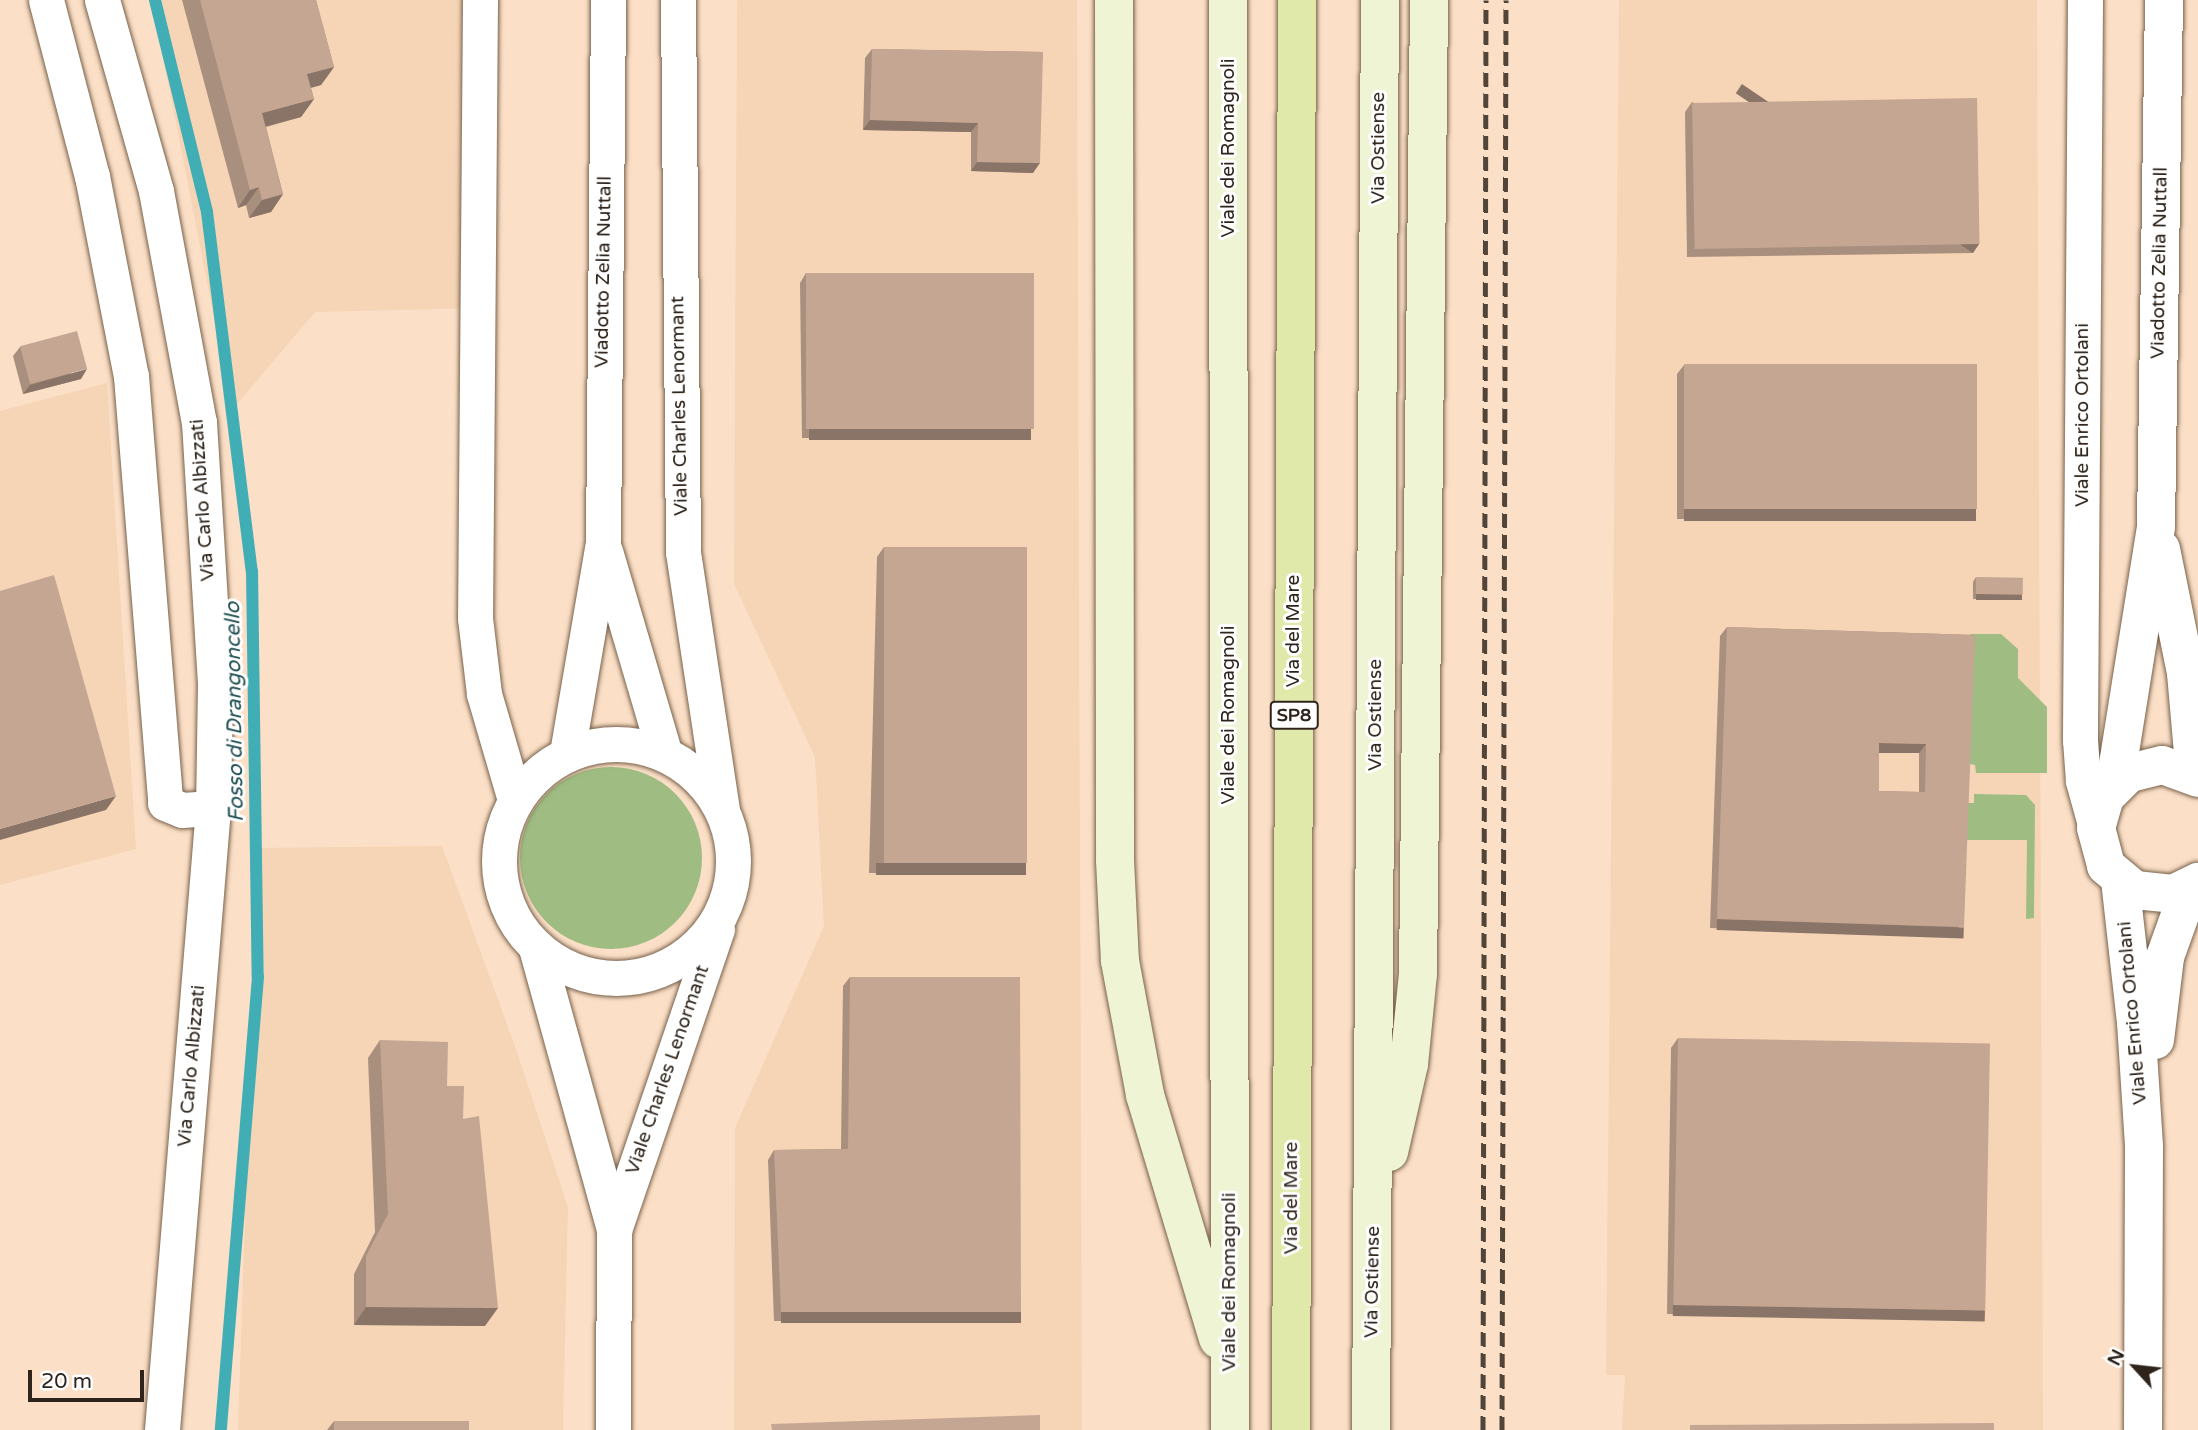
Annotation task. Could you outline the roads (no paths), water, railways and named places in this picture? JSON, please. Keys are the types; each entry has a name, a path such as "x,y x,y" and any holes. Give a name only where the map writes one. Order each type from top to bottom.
{"main road":[{"path":"1114,0 1115,860 1120,961 1137,1062 1230,1381"},
{"name":"Viale dei Romagnoli","path":"1228,0 1230,1430"},
{"name":"Via del Mare","path":"1291,1430 1297,0"},
{"name":"Via Ostiense","path":"1371,1430 1380,0"},
{"path":"1374,1204 1409,1064 1418,941 1429,0"}],"street":[{"path":"46,0 92,176 131,376 164,803 182,810 213,808"},
{"name":"Via Carlo Albizzati","path":"102,0 156,191 199,422 215,683 213,808 162,1430"},
{"path":"480,0 475,627 488,715 515,800"},
{"name":"Viadotto Zelia Nuttall","path":"566,753 603,543 608,0"},
{"name":"Viale Charles Lenormant","path":"678,0 682,552 722,809"},
{"name":"Viale Enrico Ortolani","path":"2085,0 2080,740 2083,781 2096,828"},
{"name":"Viadotto Zelia Nuttall","path":"2156,527 2164,0"},
{"path":"2115,783 2156,527"},
{"path":"2156,527 2195,694 2197,777 2162,765 2145,767 2115,783 2105,796 2096,828 2106,866 2120,880 2154,895 2194,885"},
{"name":"Viadotto Zelia Nuttall","path":"603,543 664,752"},
{"path":"632,743 664,752 701,779 722,809 733,842 733,877 723,910 693,948 674,964 639,977 602,979 567,969 536,948 511,916 499,878 500,838 515,800 537,772 566,753 598,744 632,743"},
{"name":"Viale Enrico Ortolani","path":"2120,880 2137,1021 2144,1147 2143,1430"},
{"name":"Viale Enrico Ortolani","path":"2144,1147 2165,957 2194,885"},
{"name":"Viale Charles Lenormant","path":"614,1230 723,910"},
{"name":"Viale Charles Lenormant","path":"536,948 614,1230 613,1430"}],"waterway":[{"name":"Fosso di Drangoncello","path":"155,0 207,212 252,571 258,977 221,1430"}],"railway":[{"path":"1483,1430 1486,0"},
{"path":"1502,1430 1506,0"}]}
